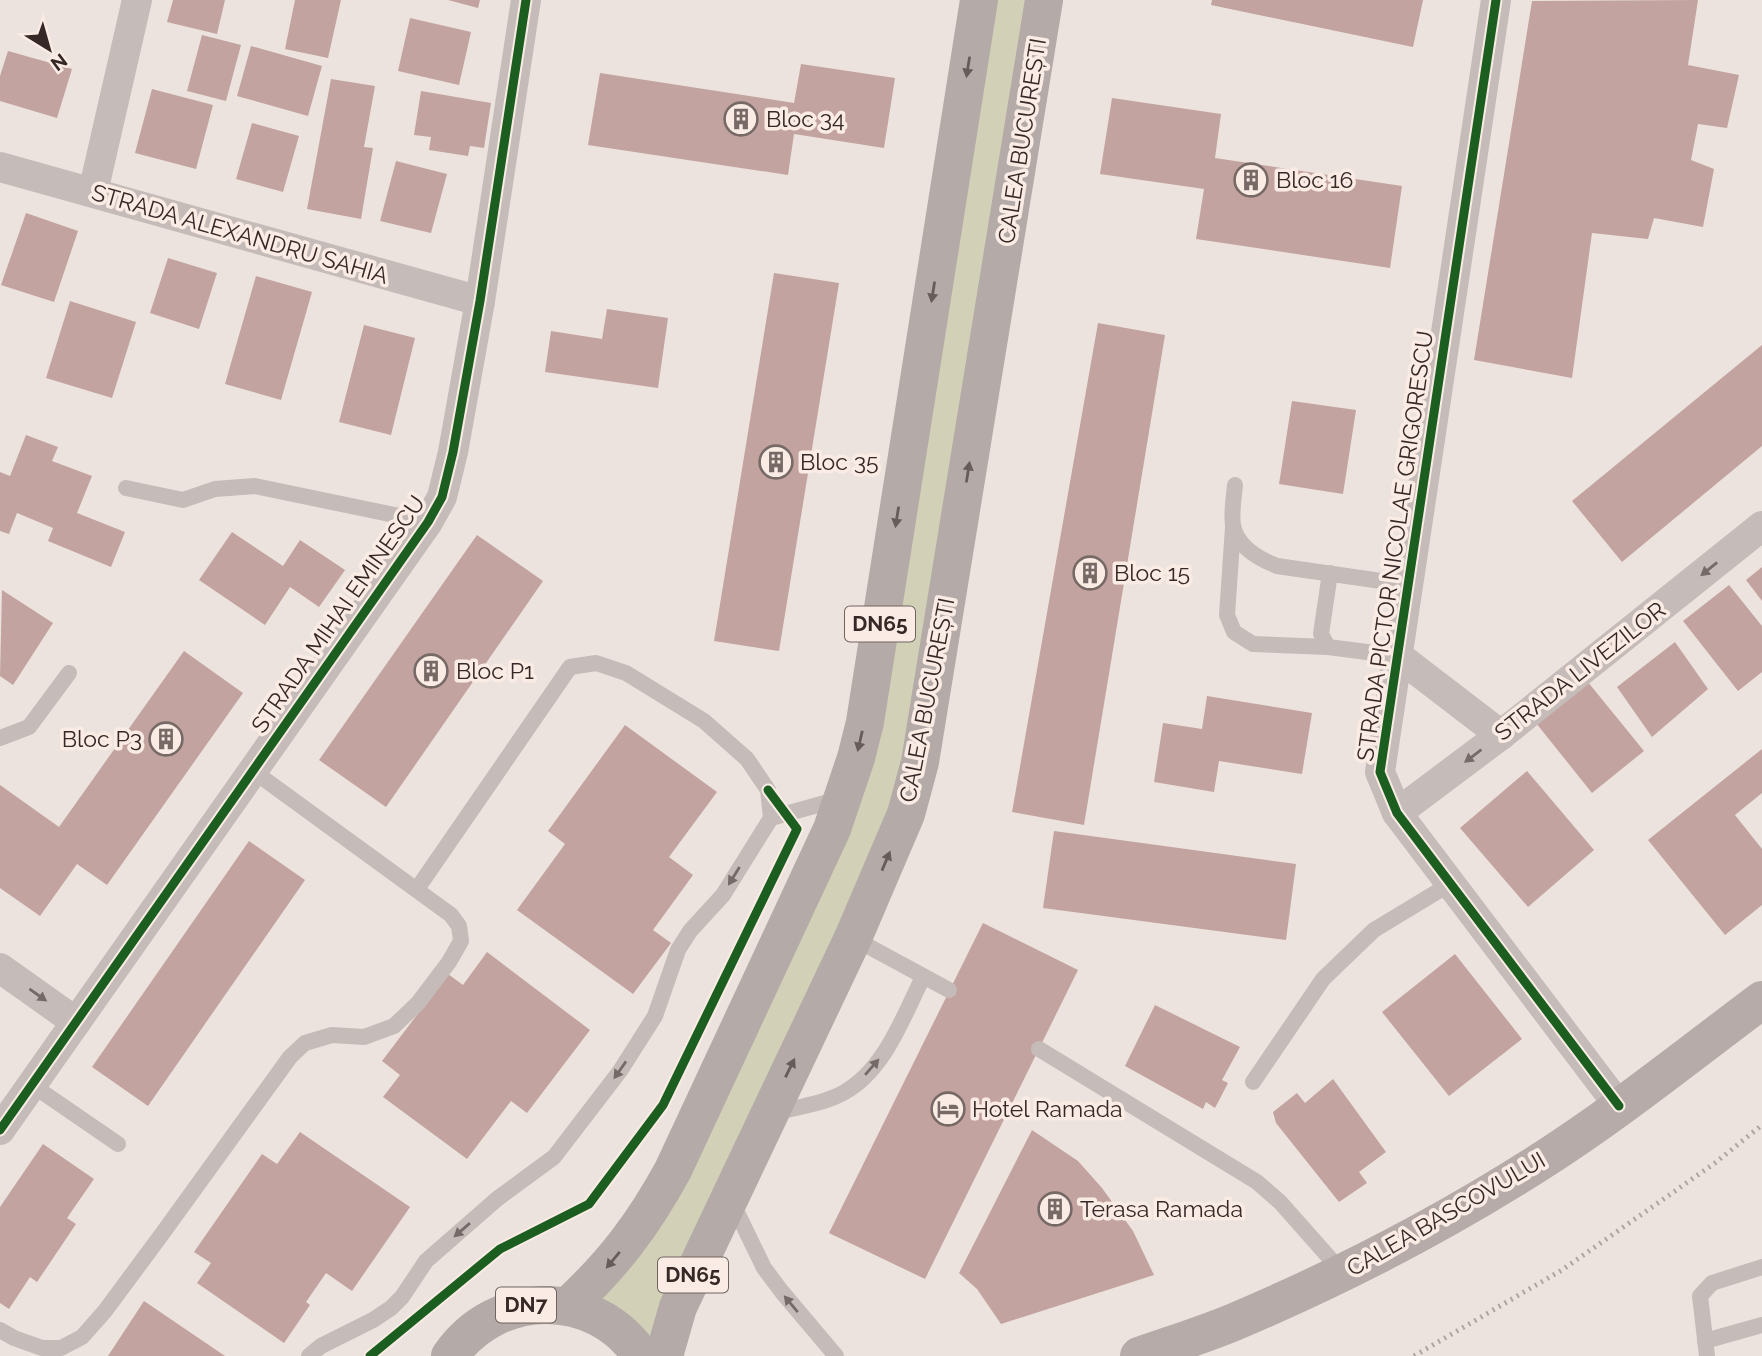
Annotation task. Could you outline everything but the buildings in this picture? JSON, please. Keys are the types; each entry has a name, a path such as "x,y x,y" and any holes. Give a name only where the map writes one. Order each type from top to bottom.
{"main road":[{"name":"DN65","path":"568,1306 600,1276 652,1209 673,1170 794,912 832,830 844,797 865,722 979,0"},
{"name":"CALEA BUCUREȘTI","path":"664,1356 678,1307 853,938 906,814 919,762 1044,0"},
{"name":"DN7","path":"449,1353 487,1320 526,1305 547,1304 586,1311 614,1327 641,1356"}],"street":[{"path":"93,192 137,0"},
{"name":"STRADA MIHAI EMINESCU","path":"0,1130 428,522 442,497 448,478 480,301 526,0"},
{"name":"STRADA PICTOR NICOLAE GRIGORESCU","path":"1496,0 1380,772 1397,813 1619,1106"},
{"name":"STRADA ALEXANDRU SAHIA","path":"0,167 480,301"},
{"name":"STRADA LIVEZILOR","path":"1397,813 1501,735 1762,527"},
{"path":"1398,656 1501,735"},
{"path":"0,968 76,1022"},
{"name":"CALEA BASCOVULUI","path":"1139,1356 1231,1323 1343,1273 1462,1210 1537,1164 1762,1000"}],"lane":[{"path":"1235,485 1227,615 1234,632 1253,644 1328,647 1398,656"},
{"path":"126,488 183,500 215,489 255,486 428,522"},
{"path":"1233,526 1241,542 1258,559 1277,566 1409,585"},
{"path":"1328,647 1321,634 1330,573"},
{"path":"309,1356 321,1346 391,1308 402,1297 426,1261 497,1199 554,1157 620,1070 648,1027 655,1016 678,950 690,931 723,895 771,818 768,790 747,759 704,721 626,673 596,663 569,667 416,888"},
{"path":"0,738 29,727 69,673"},
{"path":"0,1330 13,1338 42,1348 61,1348 82,1337 122,1289 290,1057 305,1043 332,1035 364,1037 394,1026 418,1003 449,962 461,941 459,926 451,915 253,771"},
{"path":"771,818 844,797"},
{"path":"1253,1082 1323,979 1374,930 1450,884"},
{"path":"853,938 949,990"},
{"path":"768,1114 841,1094 859,1082 876,1065 889,1044 923,977"},
{"path":"1040,1049 1257,1182 1280,1202 1343,1273"},
{"path":"32,1085 118,1144"},
{"path":"729,1196 764,1268 836,1356"},
{"path":"1762,1267 1713,1283 1700,1296 1706,1349 1762,1325"}],"green space":[{"path":"978,0 1044,0 920,762 664,1356 601,1318 600,1276 832,829"}],"railway":[{"path":"1414,1356 1562,1270 1715,1163 1762,1125"}],"cycle path":[{"path":"0,1130 428,522 442,497 453,452 480,301 526,0"},
{"path":"1496,0 1380,772 1397,813 1619,1106"},
{"path":"370,1356 500,1249 589,1204 663,1105 797,829 768,790"}],"place":[{"name":"Bloc 34","path":"741,119"},
{"name":"Bloc 16","path":"1251,180"},
{"name":"Bloc 35","path":"776,462"},
{"name":"Bloc 15","path":"1090,573"},
{"name":"Bloc P1","path":"431,671"},
{"name":"Bloc P3","path":"166,739"},
{"name":"Hotel Ramada","path":"948,1109"},
{"name":"Terasa Ramada","path":"1055,1209"}]}
